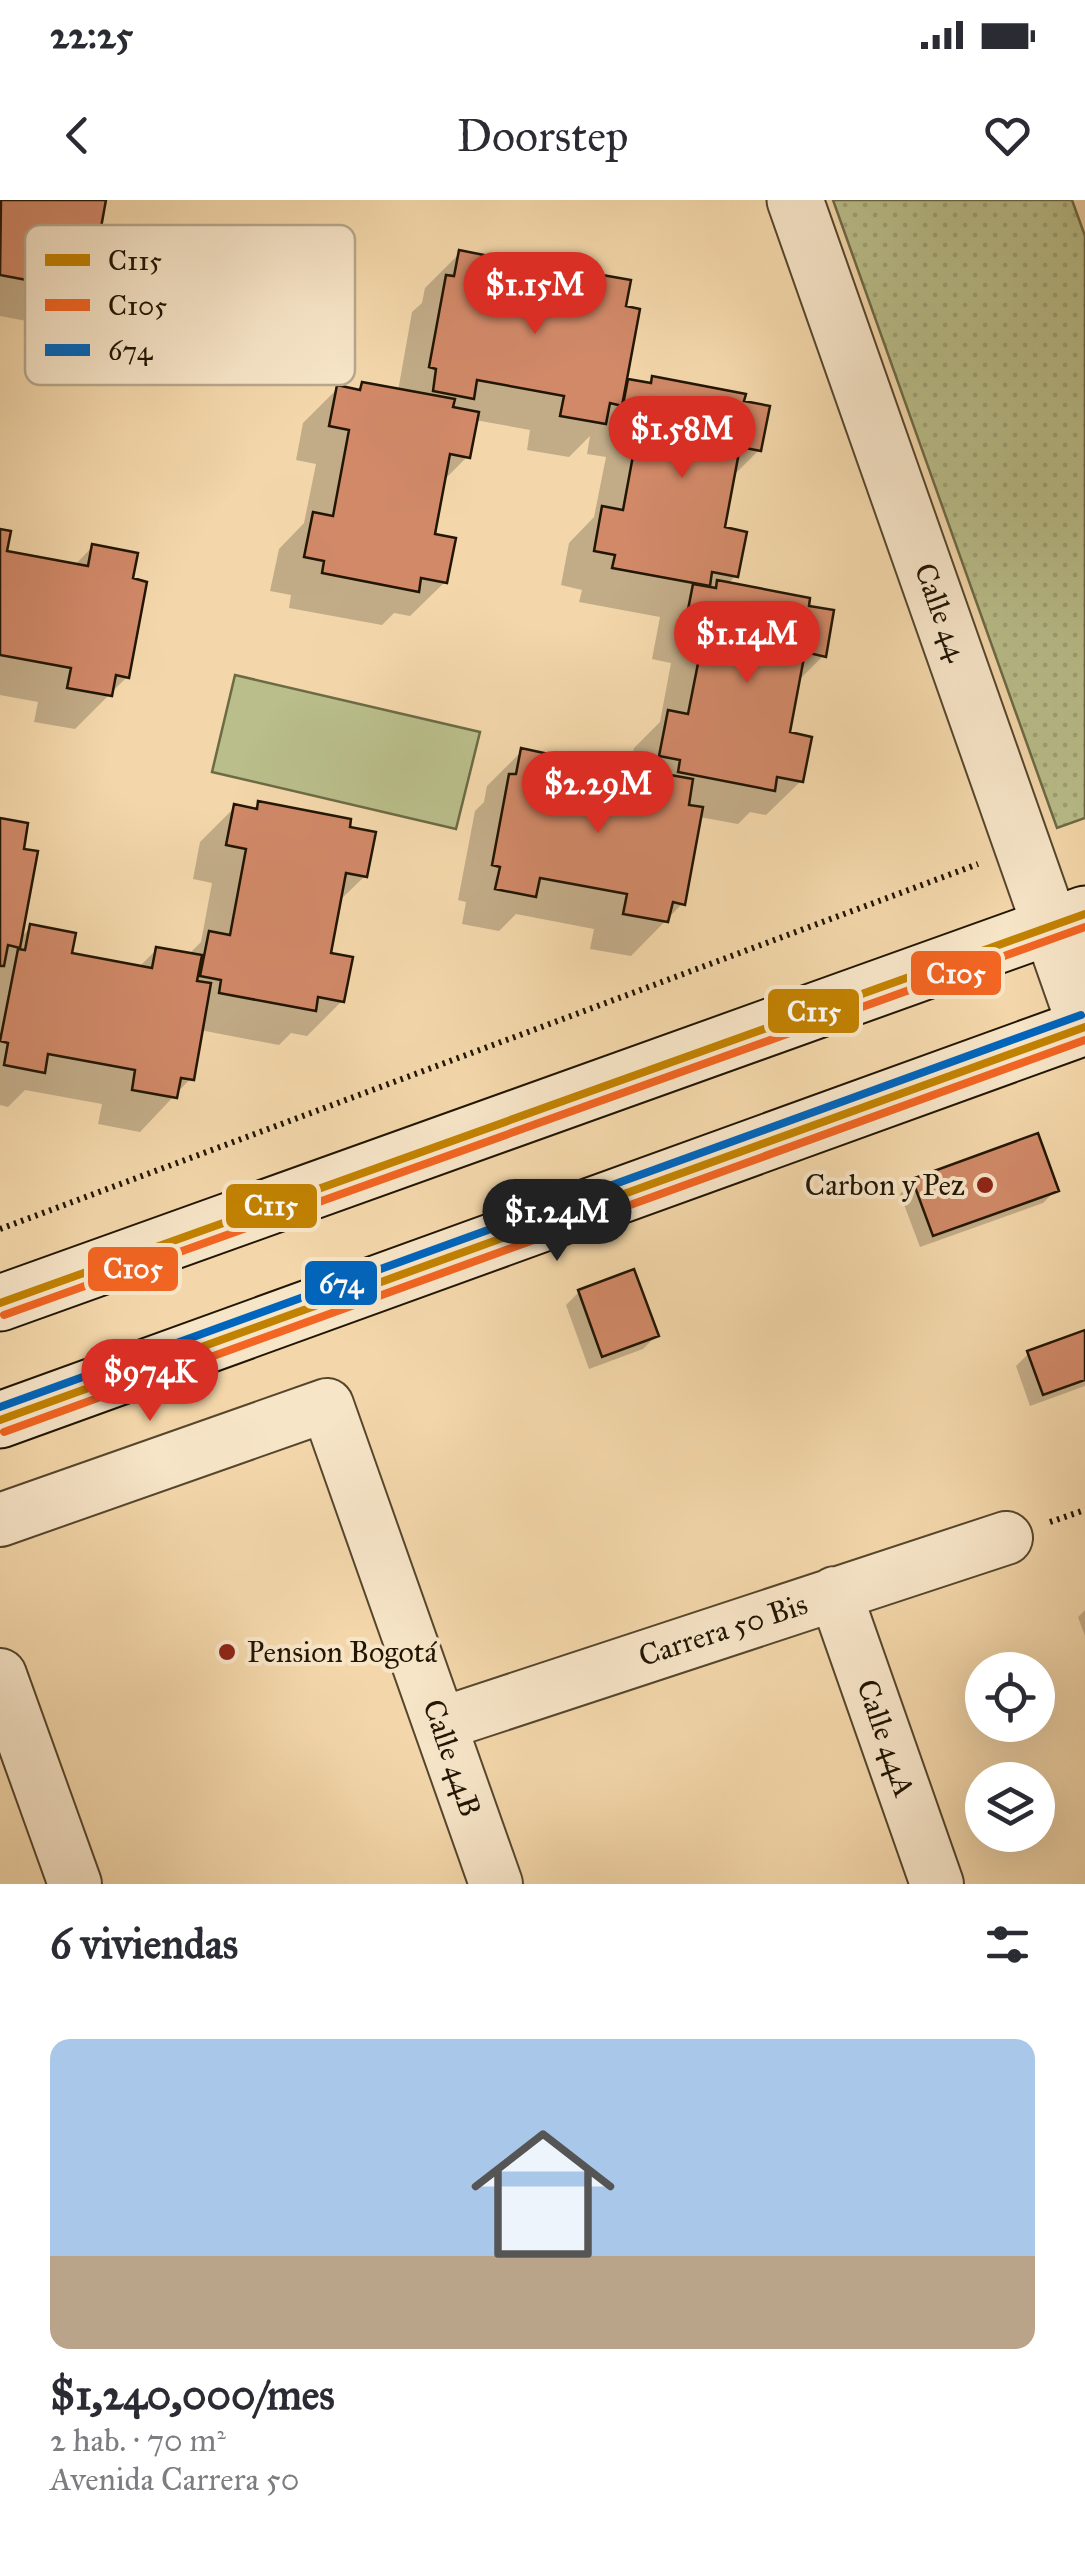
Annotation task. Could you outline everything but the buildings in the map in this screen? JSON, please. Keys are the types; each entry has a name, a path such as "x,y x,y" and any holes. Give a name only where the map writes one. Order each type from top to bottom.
{"main road":[{"name":"Calle 44","path":"795,200 1024,847 1068,920 1085,1025"},
{"path":"0,1303 1068,920"},
{"path":"0,1420 1085,1025"}],"street":[{"name":"Calle 44B","path":"0,1520 328,1405 496,1884"},
{"name":"Carrera 50 Bis","path":"441,1724 1006,1538"},
{"name":"Calle 44A","path":"835,1593 937,1884"},
{"path":"0,1676 75,1884"}],"path":[{"path":"0,1229 1024,847"}],"green space":[{"path":"833,200 1072,200 1085,236 1085,818 1057,828"},
{"path":"235,675 480,732 456,829 212,772"}],"transit line":[{"name":"C115","path":"0,1303 1085,914"},
{"name":"C105","path":"4,1315 1085,927"},
{"name":"674","path":"0,1407 1081,1015"},
{"name":"C115","path":"0,1420 1085,1027"},
{"name":"C105","path":"4,1432 1085,1040"}],"place":[{"name":"Carbon y Pez","path":"985,1185"},
{"name":"Pension Bogotá","path":"227,1652"}]}
